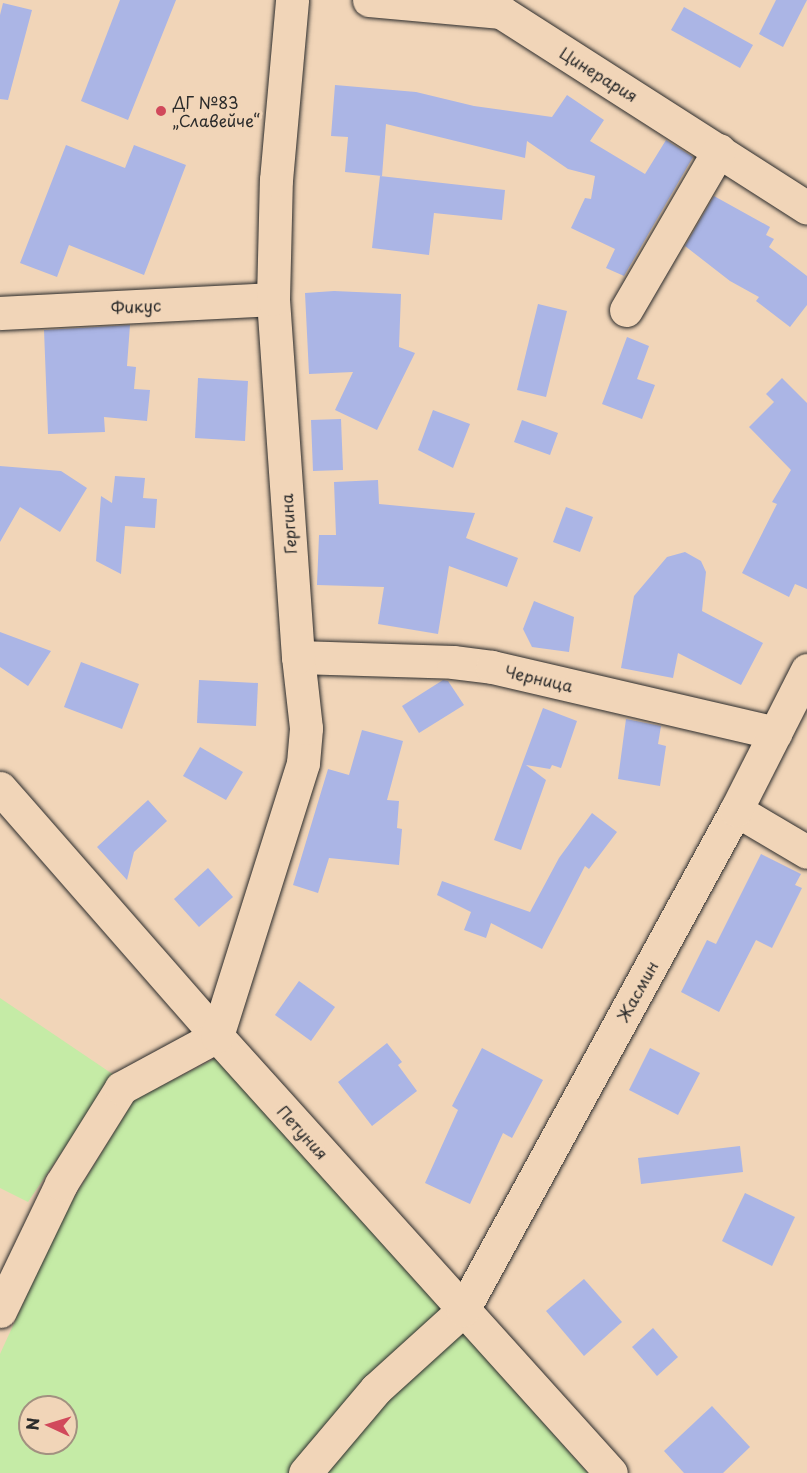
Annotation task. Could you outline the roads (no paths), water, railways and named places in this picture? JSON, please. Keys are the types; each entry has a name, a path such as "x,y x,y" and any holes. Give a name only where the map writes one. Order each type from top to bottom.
{"street":[{"name":"Гергина","path":"217,1036 303,763 306,728 298,657 273,299 276,180 292,0"},
{"name":"Цинерария","path":"369,0 502,6 807,208"},
{"path":"626,310 719,150"},
{"name":"Фикус","path":"0,314 273,299"},
{"name":"Черница","path":"298,657 453,662 492,667 775,733"},
{"name":"Жасмин","path":"305,1473 375,1389 463,1310 736,810 807,670"},
{"name":"Петуния","path":"0,788 217,1036 610,1473"},
{"path":"736,810 807,852"},
{"path":"0,1311 62,1184 121,1088 217,1036"}],"place":[{"name":"ДГ №83 „Славейче“","path":"161,111"}]}
